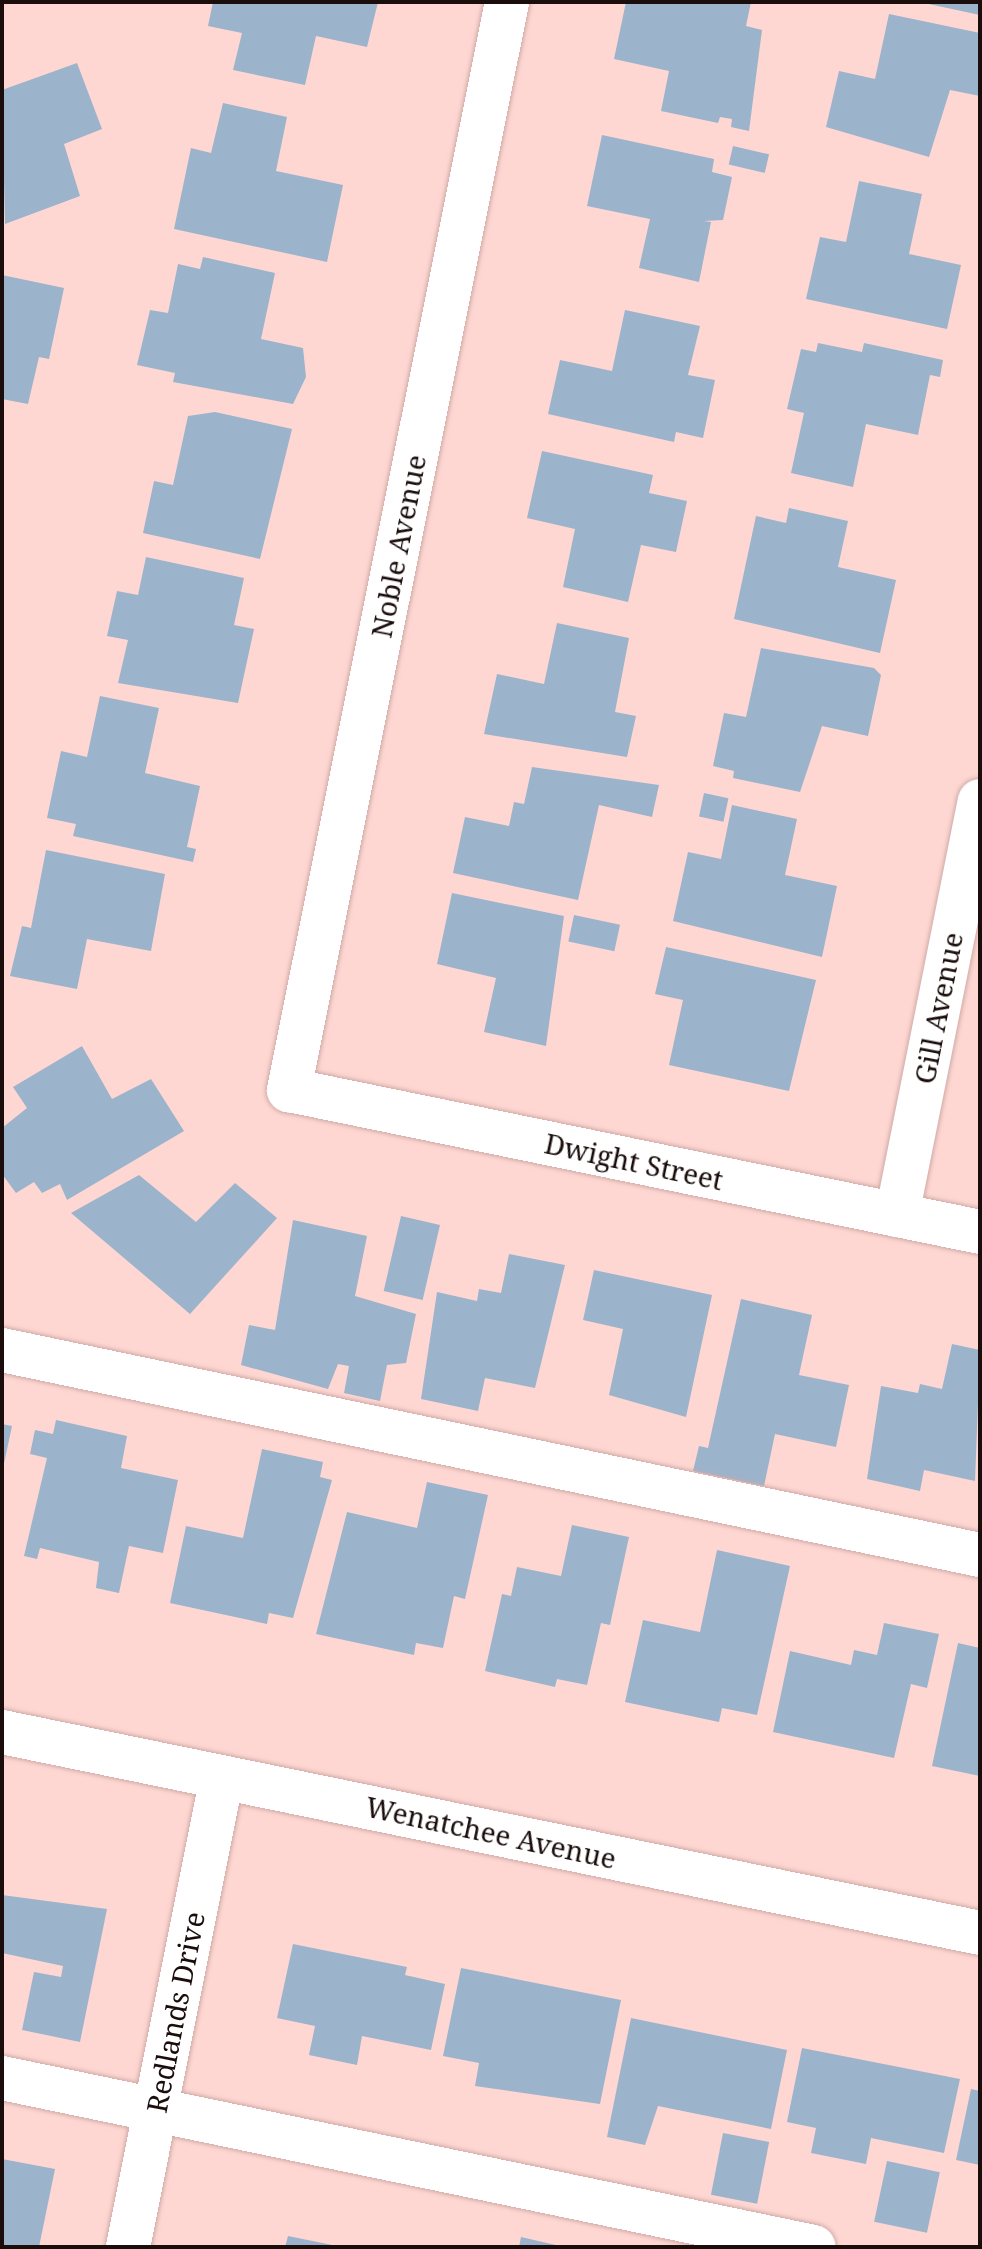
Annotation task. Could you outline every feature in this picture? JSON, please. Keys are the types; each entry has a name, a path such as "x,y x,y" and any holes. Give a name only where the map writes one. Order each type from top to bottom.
{"street":[{"name":"Noble Avenue","path":"289,1090 507,2"},
{"name":"Gill Avenue","path":"897,1215 980,801"},
{"name":"Dwight Street","path":"289,1090 980,1232"},
{"path":"2,1350 980,1555"},
{"name":"Wenatchee Avenue","path":"2,1732 980,1933"},
{"name":"Redlands Drive","path":"128,2247 222,1777"},
{"path":"2,2078 814,2247"}],"building":[{"path":"213,2 378,2 367,47 316,36 305,85 233,70 242,33 208,26"},
{"path":"626,2 751,2 746,26 762,30 749,131 731,127 732,119 720,117 718,123 661,111 669,71 614,59"},
{"path":"980,2 980,15 924,3"},
{"path":"889,14 980,33 980,96 950,90 929,157 826,127 839,71 875,79"},
{"path":"77,63 102,129 64,144 80,196 5,224 2,90"},
{"path":"223,103 287,117 276,171 343,185 327,262 174,229 191,148 211,153"},
{"path":"602,135 714,159 712,172 732,177 723,220 704,221 711,222 699,282 639,268 650,219 587,206"},
{"path":"733,146 769,154 765,173 729,165"},
{"path":"859,181 922,194 909,254 961,265 947,329 806,299 820,237 846,242"},
{"path":"203,257 275,273 261,339 303,348 306,377 293,404 173,382 175,373 137,365 150,310 168,313 178,264 200,269"},
{"path":"2,275 64,288 49,359 39,357 28,404 2,399"},
{"path":"625,310 700,326 688,375 715,380 703,438 676,432 674,442 548,414 560,360 612,371"},
{"path":"818,343 862,352 864,343 943,360 940,377 930,375 918,435 866,424 853,487 791,473 804,413 787,409 801,349 816,352"},
{"path":"215,412 292,429 260,559 143,533 154,481 173,485 188,416"},
{"path":"542,451 653,475 649,493 687,501 676,552 641,545 628,602 563,587 575,529 527,518"},
{"path":"789,508 848,521 838,567 896,580 880,653 734,619 756,516 786,523"},
{"path":"146,557 244,578 234,625 254,629 238,703 118,683 128,640 107,636 117,591 138,595"},
{"path":"557,623 629,638 615,712 636,716 627,757 484,734 497,674 544,684"},
{"path":"761,648 874,668 881,675 868,736 822,726 800,792 733,778 734,771 713,766 724,713 746,717"},
{"path":"100,696 159,708 145,773 200,786 187,847 196,849 193,862 73,836 76,824 47,818 61,751 87,757"},
{"path":"532,767 659,785 652,817 599,805 578,900 453,873 465,817 509,826 514,802 524,804"},
{"path":"704,793 728,798 723,822 699,816"},
{"path":"732,805 797,819 785,875 837,886 822,957 673,921 688,852 721,859"},
{"path":"46,850 165,874 151,951 87,939 77,989 10,976 22,926 31,928"},
{"path":"452,893 564,916 546,1046 484,1032 496,978 437,964"},
{"path":"574,915 620,925 614,951 568,941"},
{"path":"666,947 816,980 789,1091 669,1065 683,1000 655,994"},
{"path":"82,1046 112,1099 151,1079 184,1131 67,1200 60,1184 42,1193 34,1182 16,1193 2,1174 2,1128 27,1108 13,1087"},
{"path":"139,1175 196,1222 235,1183 277,1218 190,1314 71,1213"},
{"path":"401,1216 440,1225 423,1300 384,1291"},
{"path":"293,1220 367,1236 355,1296 416,1314 406,1363 387,1365 380,1401 344,1393 349,1366 338,1364 328,1389 241,1365 249,1325 275,1330"},
{"path":"509,1254 565,1265 535,1388 485,1378 478,1411 421,1399 437,1292 477,1301 479,1289 501,1293"},
{"path":"594,1270 712,1295 686,1417 609,1395 623,1329 583,1320"},
{"path":"741,1299 812,1315 799,1375 849,1385 836,1447 775,1434 764,1486 693,1471 699,1446 708,1448"},
{"path":"952,1344 980,1350 975,1481 924,1470 920,1491 867,1479 881,1386 918,1393 920,1384 942,1389"},
{"path":"56,1420 127,1436 121,1468 178,1480 163,1553 129,1546 119,1593 96,1588 99,1562 40,1548 37,1559 24,1556 47,1458 30,1454 35,1430 53,1434"},
{"path":"2,1424 12,1426 3,1468 2,1468"},
{"path":"262,1449 323,1462 320,1477 332,1480 293,1618 269,1613 267,1624 170,1603 186,1526 243,1538"},
{"path":"427,1482 488,1495 465,1599 454,1596 443,1648 416,1643 414,1655 316,1634 347,1512 417,1528"},
{"path":"572,1525 629,1537 610,1625 601,1623 587,1685 557,1679 555,1687 485,1671 502,1594 511,1596 517,1567 561,1576"},
{"path":"717,1550 790,1566 757,1715 722,1708 719,1722 625,1702 643,1620 700,1632"},
{"path":"884,1623 939,1634 927,1688 911,1684 894,1758 773,1732 790,1651 851,1665 854,1650 877,1655"},
{"path":"958,1643 980,1648 980,1776 932,1766"},
{"path":"2,1895 107,1909 80,2042 22,2030 34,1972 61,1977 63,1966 2,1953"},
{"path":"293,1944 407,1967 405,1975 445,1984 431,2050 362,2036 357,2065 309,2055 315,2026 277,2018"},
{"path":"461,1968 621,2000 600,2104 475,2086 479,2063 443,2056"},
{"path":"631,2018 787,2050 771,2129 658,2106 645,2145 607,2137"},
{"path":"802,2048 960,2079 944,2153 871,2138 866,2164 811,2153 816,2128 787,2122"},
{"path":"971,2089 980,2091 980,2165 956,2160"},
{"path":"723,2133 769,2142 757,2204 711,2195"},
{"path":"2,2159 55,2169 39,2247 2,2247"},
{"path":"887,2161 940,2172 927,2233 874,2222"},
{"path":"288,2236 337,2246 337,2247 285,2247"},
{"path":"521,2237 560,2246 560,2247 519,2247"}]}
